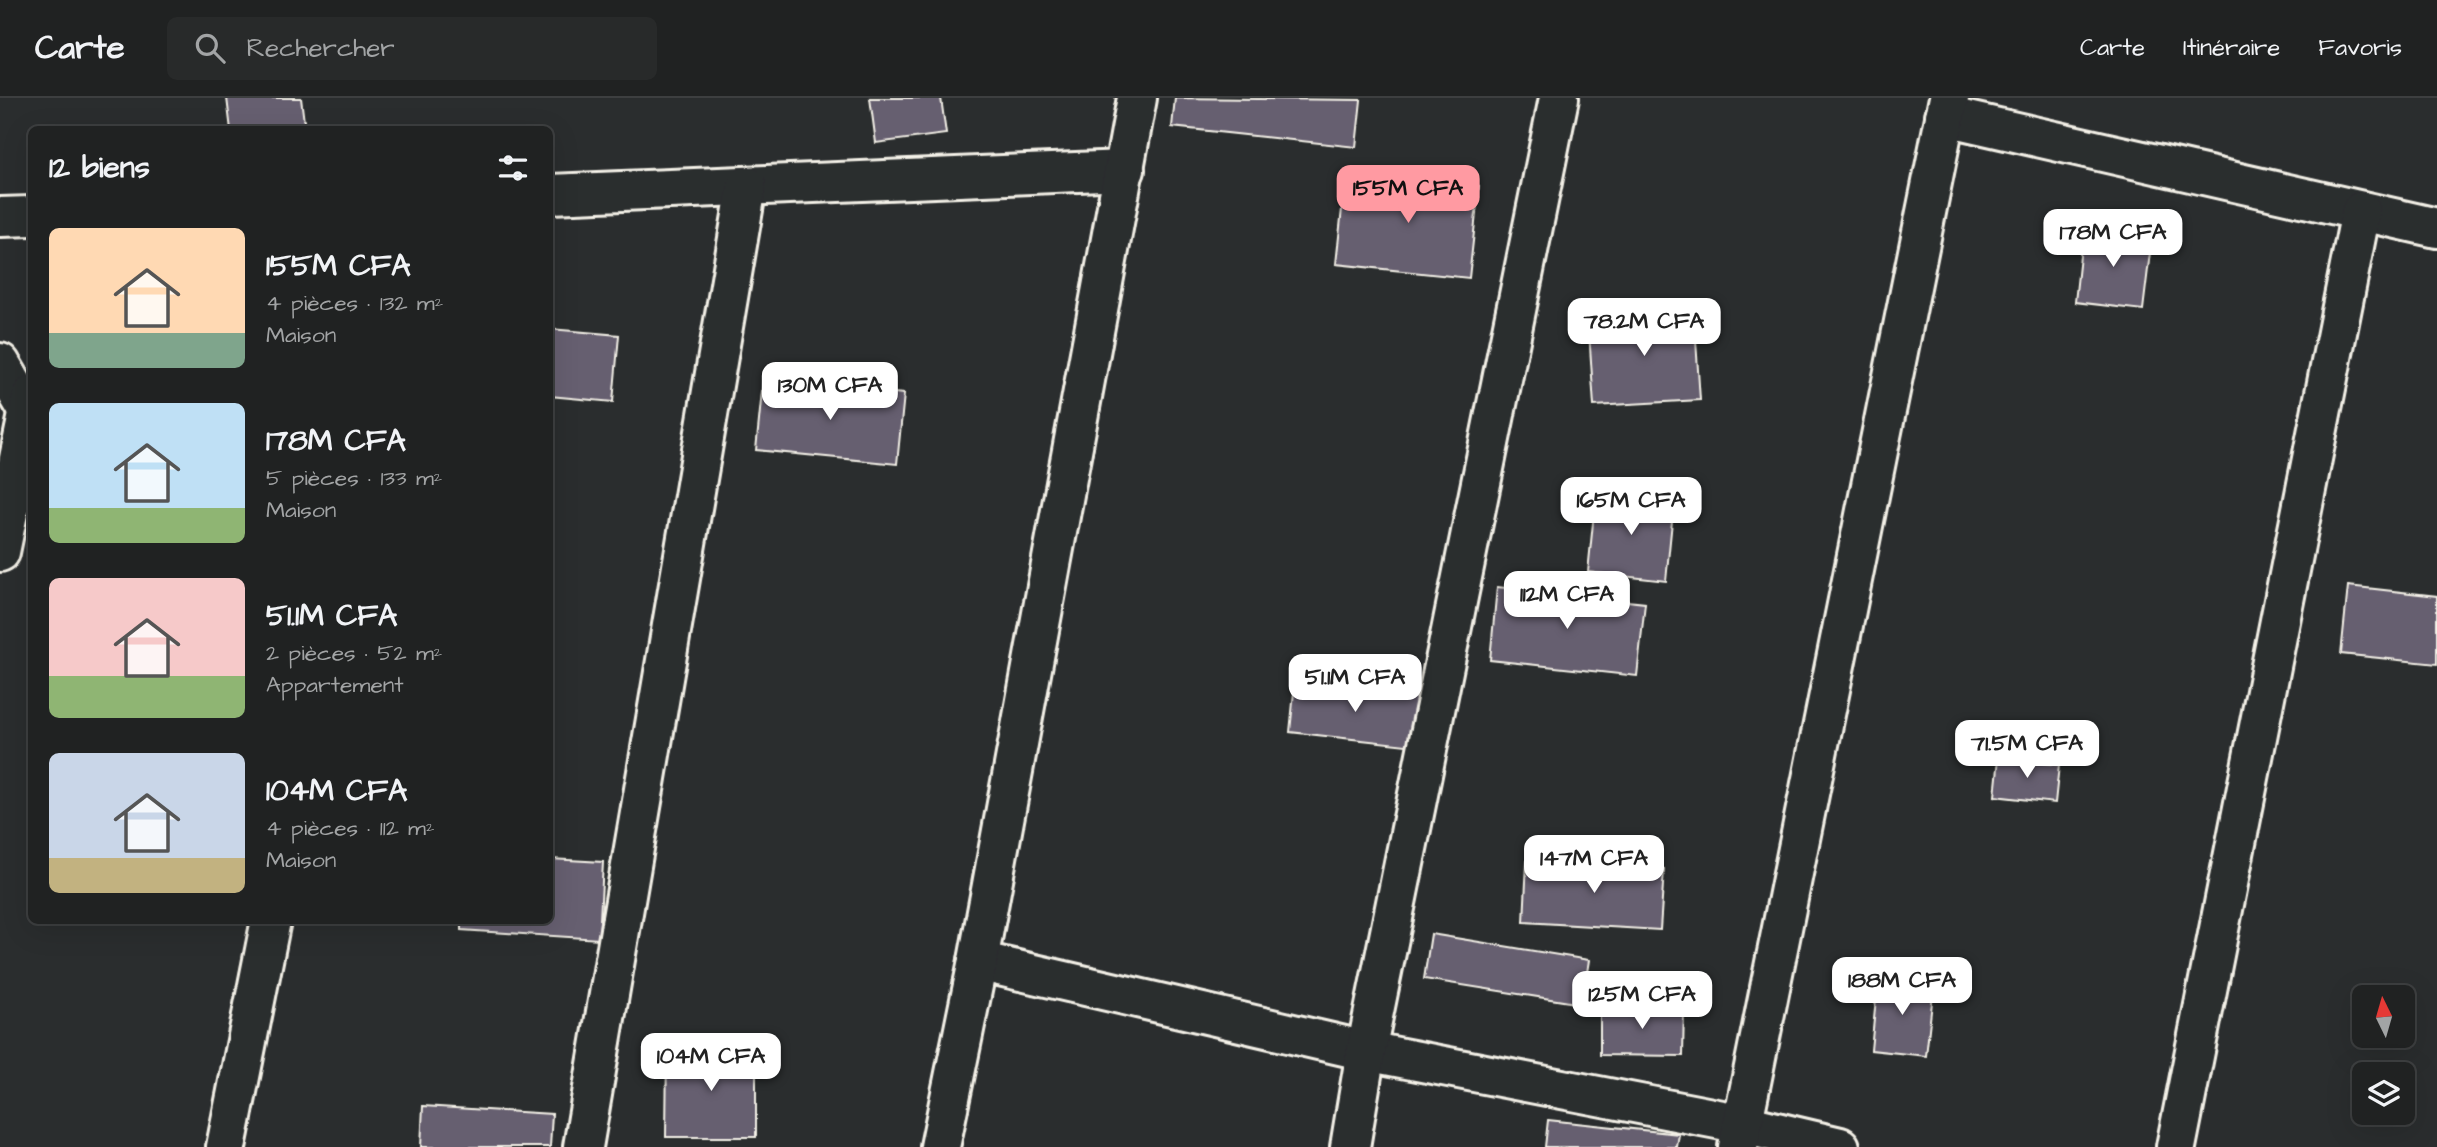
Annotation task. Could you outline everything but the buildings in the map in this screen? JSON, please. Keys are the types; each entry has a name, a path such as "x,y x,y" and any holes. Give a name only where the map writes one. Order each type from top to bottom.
{"street":[{"path":"940,1147 978,961 1137,98"},
{"path":"1350,1147 1366,1051 1559,98"},
{"path":"1740,1136 1947,107 2437,228"},
{"path":"553,194 1125,170"},
{"path":"583,1147 747,186"},
{"path":"2176,1147 2361,211"},
{"path":"0,217 28,216"},
{"path":"0,363 28,406"},
{"path":"0,552 28,419"},
{"path":"226,1147 270,924"},
{"path":"978,961 1740,1136 1840,1147"}]}
